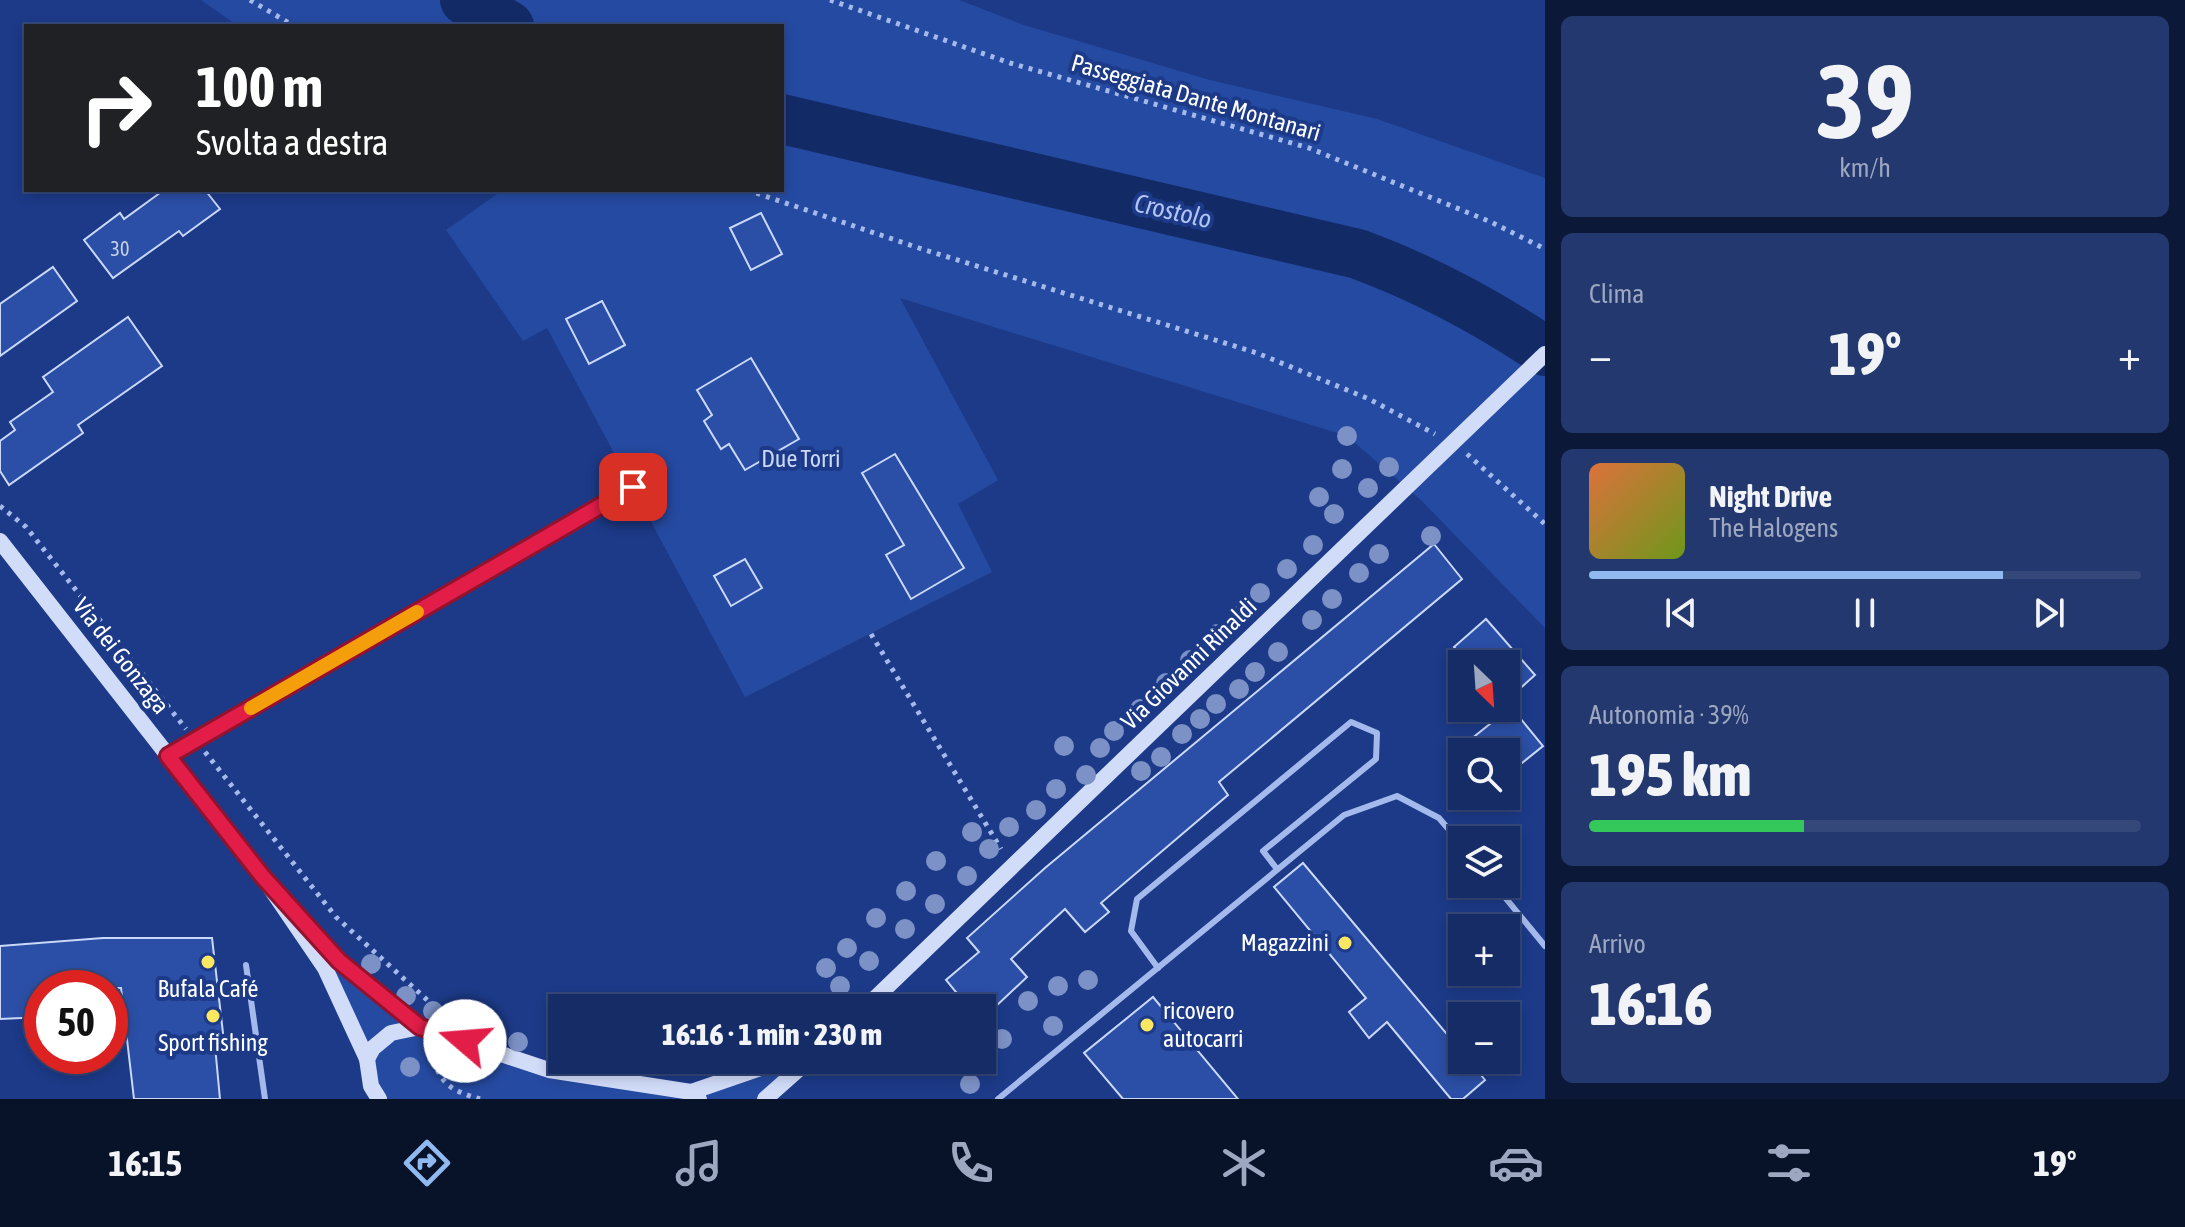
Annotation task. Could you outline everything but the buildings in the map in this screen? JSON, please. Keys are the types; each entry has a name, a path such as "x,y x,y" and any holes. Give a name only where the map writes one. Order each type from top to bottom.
{"main road":[{"name":"Via Giovanni Rinaldi","path":"880,994 1545,354"},
{"name":"Via dei Gonzaga","path":"0,541 263,877 325,968 367,1059 371,1095"},
{"name":"Via dei Gonzaga","path":"263,877 339,961 420,1027 549,1070 695,1096"},
{"path":"367,1059 373,1048 391,1033 420,1027"},
{"path":"695,1096 749,1074"},
{"path":"765,1099 793,1074"}],"street":[{"path":"168,756 633,487"}],"lane":[{"path":"1158,968 1131,931 1137,899 1351,722 1377,733 1376,759 1263,851 1277,869"},
{"path":"998,1099 1344,815 1397,796 1439,818 1448,829"},
{"path":"1506,898 1545,946"},
{"path":"246,965 265,1099"}],"path":[{"path":"250,0 291,24"},
{"name":"Passeggiata Dante Montanari","path":"830,0 1010,63 1309,148 1491,222 1545,249"},
{"path":"753,192 922,249 1257,353 1369,399 1437,435"},
{"path":"1468,454 1545,524"},
{"path":"0,506 26,527 336,917 431,1004"},
{"path":"871,634 1012,867"},
{"path":"437,1031 431,1050 438,1075 445,1083 480,1099"}],"green space":[{"name":"Due Torri","path":"201,0 959,0 1024,25 1210,80 1377,119 1545,178 1545,628 1422,501 1347,436 900,298 998,480 958,504 992,572 745,697 547,328 523,341 446,230 500,192 784,192 784,24 235,24"},
{"path":"339,961 420,1027 548,1070 548,1074 575,1074 691,1092 744,1074 794,1074 767,1099 379,1099 325,968"}],"waterway":[{"name":"Crostolo","path":"465,0 506,24"},
{"name":"Crostolo","path":"784,119 1358,254 1454,297 1545,351"}],"slow traffic":[{"path":"251,708 417,612"}],"place":[{"name":"Magazzini","path":"1345,943"},
{"name":"Bufala Café","path":"208,962"},
{"name":"Sport fishing","path":"213,1016"},
{"name":"ricovero autocarri","path":"1147,1025"}],"route":[{"path":"465,1041 420,1027 339,961 263,877 168,756 633,487"}]}
